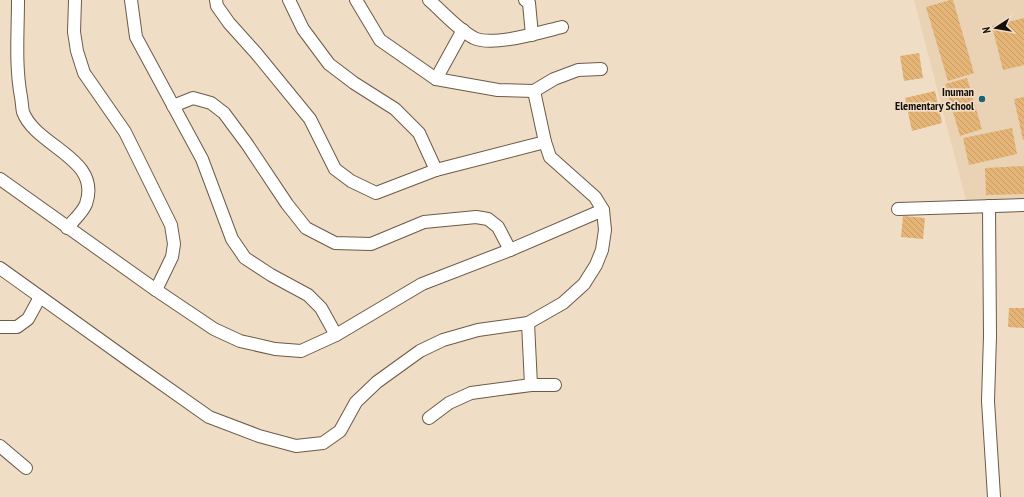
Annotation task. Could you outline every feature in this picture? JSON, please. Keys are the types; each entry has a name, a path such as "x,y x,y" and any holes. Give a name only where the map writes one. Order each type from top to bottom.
{"street":[{"path":"18,0 18,81 23,112 34,129 78,165 86,178 89,188 85,205 67,228"},
{"path":"75,0 74,32 77,51 84,73 125,132 171,224 174,244 172,257 156,290"},
{"path":"131,0 136,37 202,159 232,239 245,258 271,275 308,295 321,308 336,336"},
{"path":"216,0 218,6 229,23 256,53 310,120 335,169 351,181 376,193 436,170 545,142"},
{"path":"289,0 303,29 329,64 354,84 395,109 419,132 436,170"},
{"path":"356,0 380,40 436,79 498,90 534,91 554,79 578,70 601,69"},
{"path":"429,0 463,30 475,38 492,41 532,35 562,27"},
{"path":"525,0 529,3 532,35"},
{"path":"436,79 463,30"},
{"path":"0,268 209,416 259,436 296,446 323,443 340,431 356,402 377,382 420,351 443,340 478,330 528,322 563,303 584,284 596,265 602,250 605,230 603,210 595,197 550,157 545,142 534,91"},
{"path":"173,106 194,98 211,103 224,112 287,204 306,228 335,243 371,244 424,222 476,217 488,219 498,227 510,250"},
{"path":"0,179 67,228 214,329 240,341 275,349 301,351 336,336 422,284 510,250 603,210"},
{"path":"898,209 1024,205"},
{"path":"989,206 990,336 988,401 994,497"},
{"path":"0,327 17,327 28,319 40,297"},
{"path":"528,322 531,385"},
{"path":"429,418 449,403 471,393 531,385 555,385"},
{"path":"0,446 26,468"}],"shaded area":[{"name":"Inuman Elementary School","path":"914,0 1024,0 1024,198 966,200"}],"building":[{"path":"953,0 974,73 948,81 926,7"},
{"path":"1024,18 1024,65 1003,70 992,26"},
{"path":"919,53 923,78 904,81 900,56"},
{"path":"967,78 982,129 960,136 945,84"},
{"path":"935,91 942,123 912,131 905,98"},
{"path":"1024,97 1024,140 1023,140 1014,99"},
{"path":"1012,128 1017,154 969,165 963,138"},
{"path":"1024,166 1024,194 986,195 985,168"},
{"path":"903,216 925,218 923,239 901,237"},
{"path":"1009,308 1024,308 1024,328 1008,327"}],"place":[{"name":"Inuman Elementary School","path":"982,99"}]}
